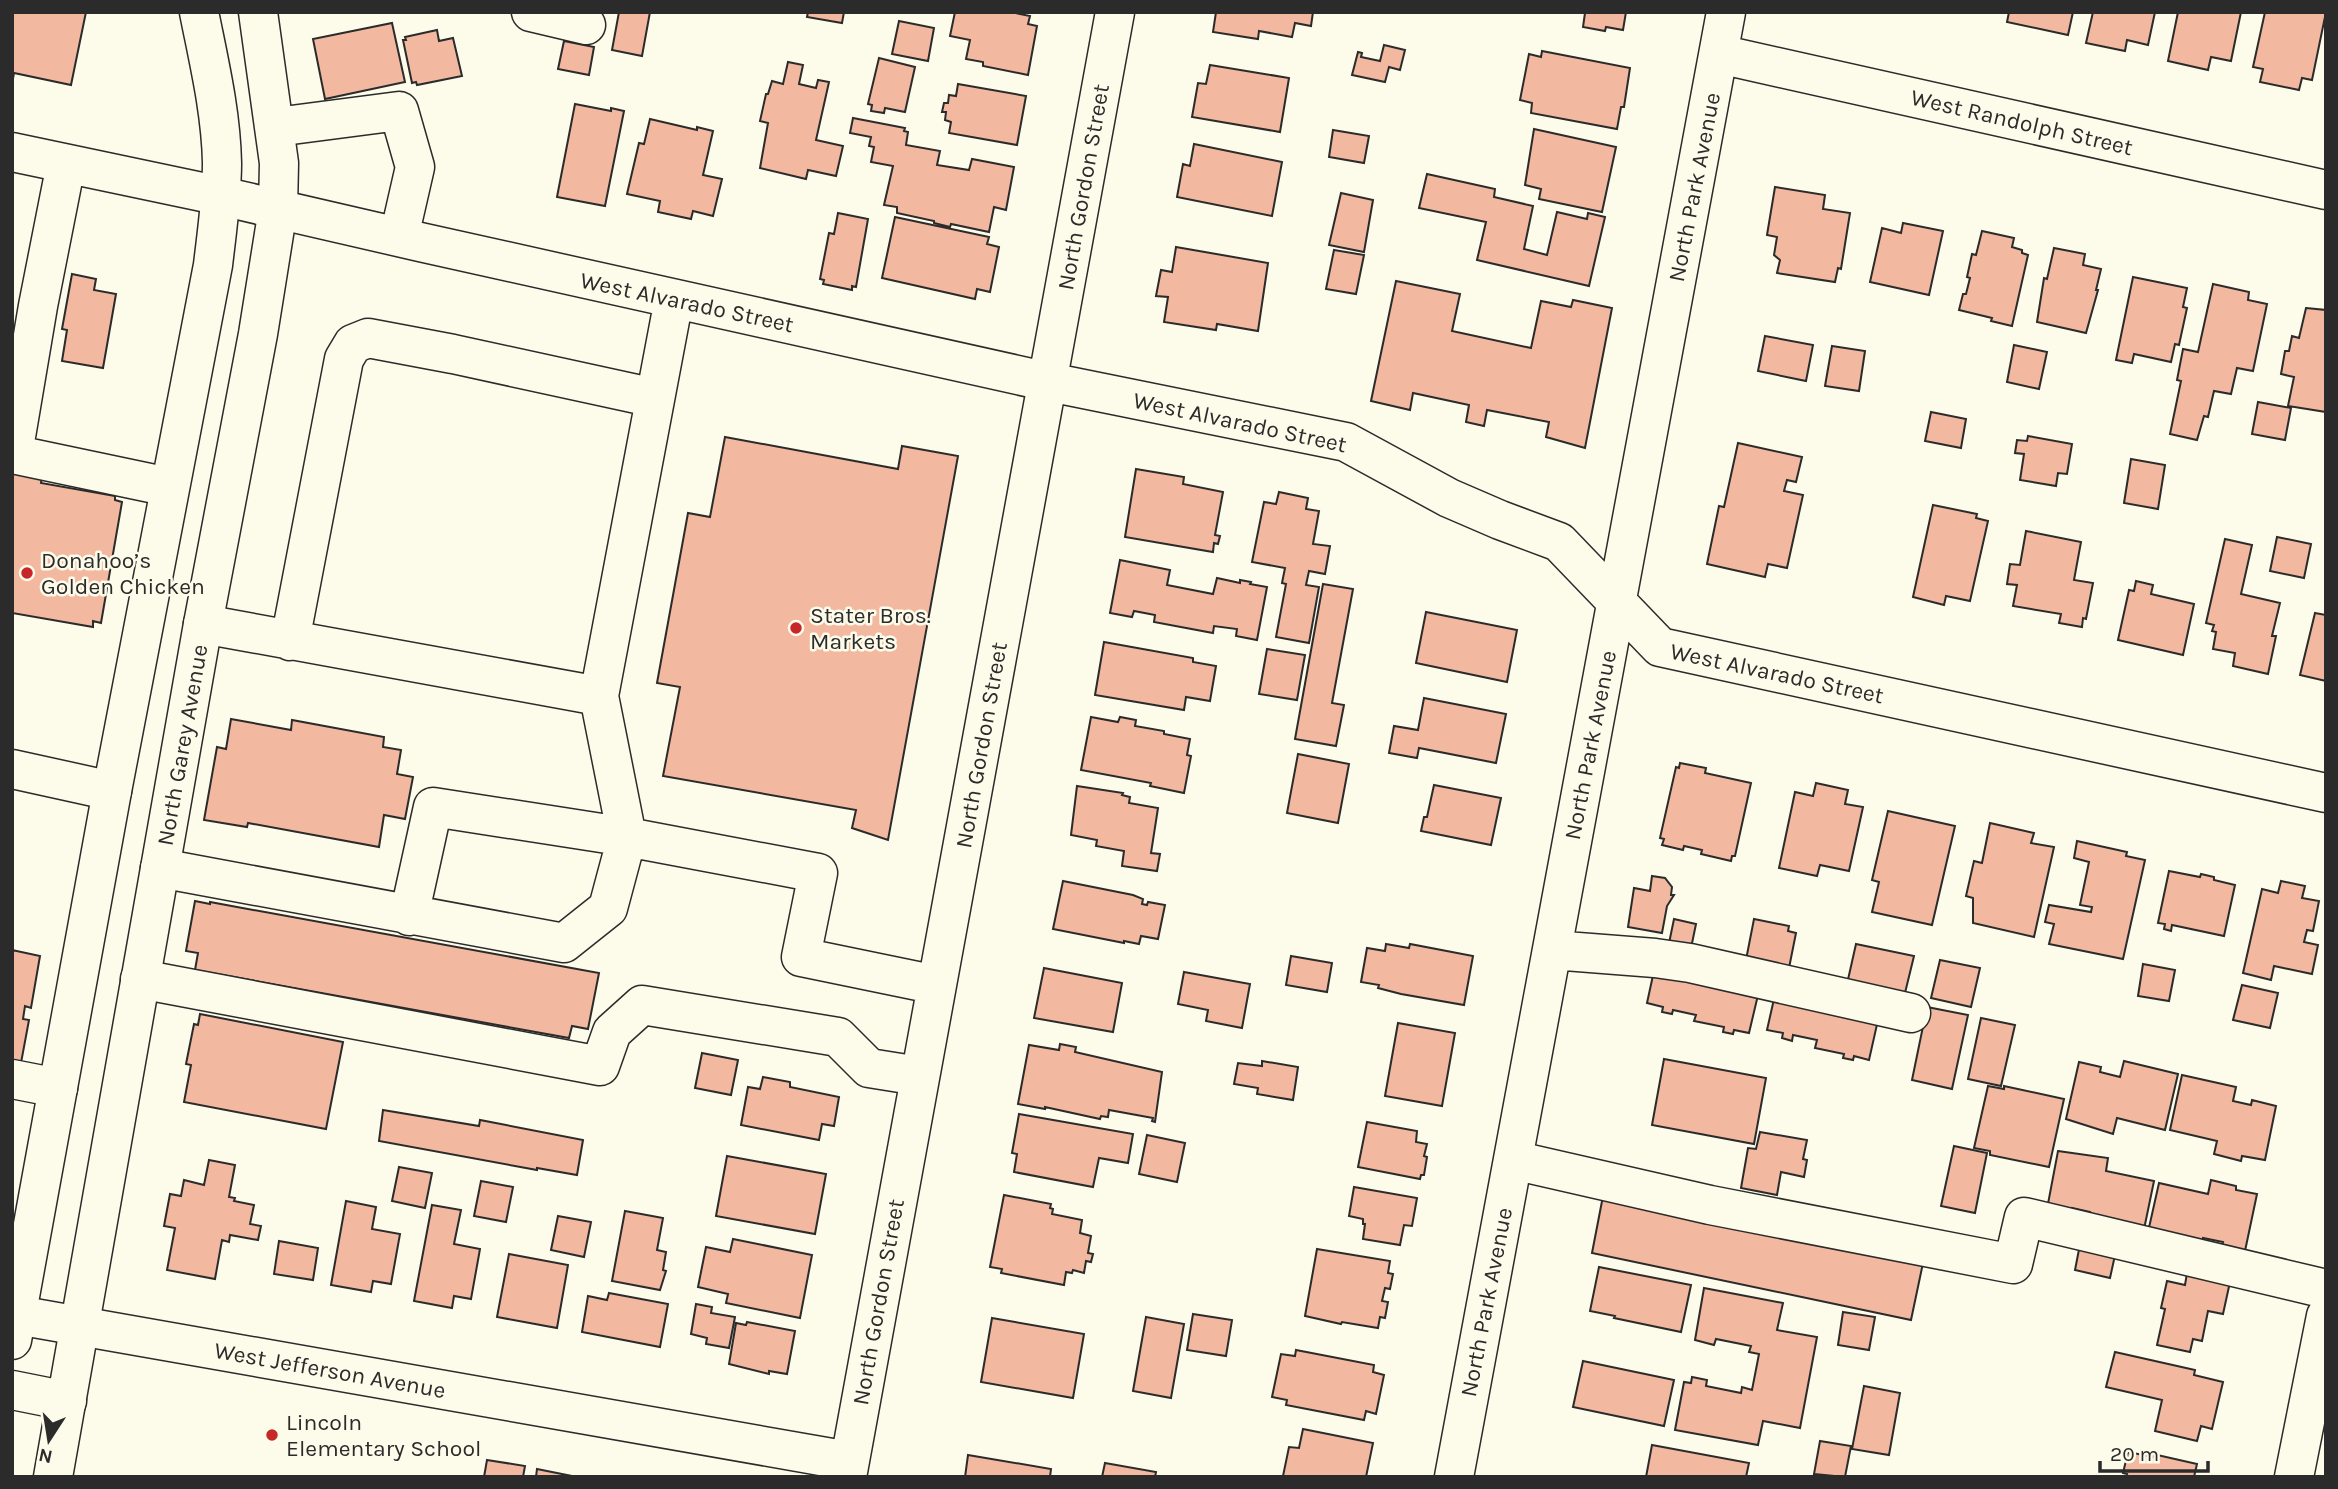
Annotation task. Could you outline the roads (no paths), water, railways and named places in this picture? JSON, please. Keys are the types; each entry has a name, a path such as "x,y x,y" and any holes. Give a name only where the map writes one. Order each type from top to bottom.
{"street":[{"path":"14,1327 112,790 213,265 221,196 222,155 216,98 199,12"},
{"name":"North Garey Avenue","path":"53,1477 203,624 258,334 278,209 279,163 276,127 258,12"},
{"path":"531,12 586,25"},
{"name":"North Gordon Street","path":"848,1469 1115,12"},
{"name":"North Park Avenue","path":"1454,1477 1726,12"},
{"name":"West Randolph Street","path":"1718,54 2326,190"},
{"path":"276,127 399,111 415,167 399,237"},
{"name":"West Alvarado Street","path":"12,152 221,196 1049,382 1346,442 1449,498 1559,542 1660,648 2326,793"},
{"path":"66,163 13,454 169,487"},
{"path":"160,869 564,943 608,908 627,837 599,696 674,299"},
{"path":"290,642 344,359 353,344 368,338 655,398"},
{"path":"203,624 290,642 599,696"},
{"path":"12,769 112,790"},
{"path":"410,916 433,807 627,837 818,873 802,957 937,985"},
{"path":"1552,950 1690,963 1911,1013"},
{"path":"140,979 600,1066 612,1032 642,1005 838,1037 869,1068 919,1076"},
{"path":"12,1079 58,1088"},
{"path":"1513,1160 1710,1205 2014,1264 2024,1217 2326,1289"},
{"path":"2294,1477 2325,1324"},
{"name":"West Jefferson Avenue","path":"14,1327 81,1327 848,1469"},
{"path":"12,1390 67,1401"}],"place":[{"name":"Donahoo’s Golden Chicken","path":"27,573"},
{"name":"Stater Bros. Markets","path":"796,628"},
{"name":"Lincoln Elementary School","path":"272,1435"}]}
